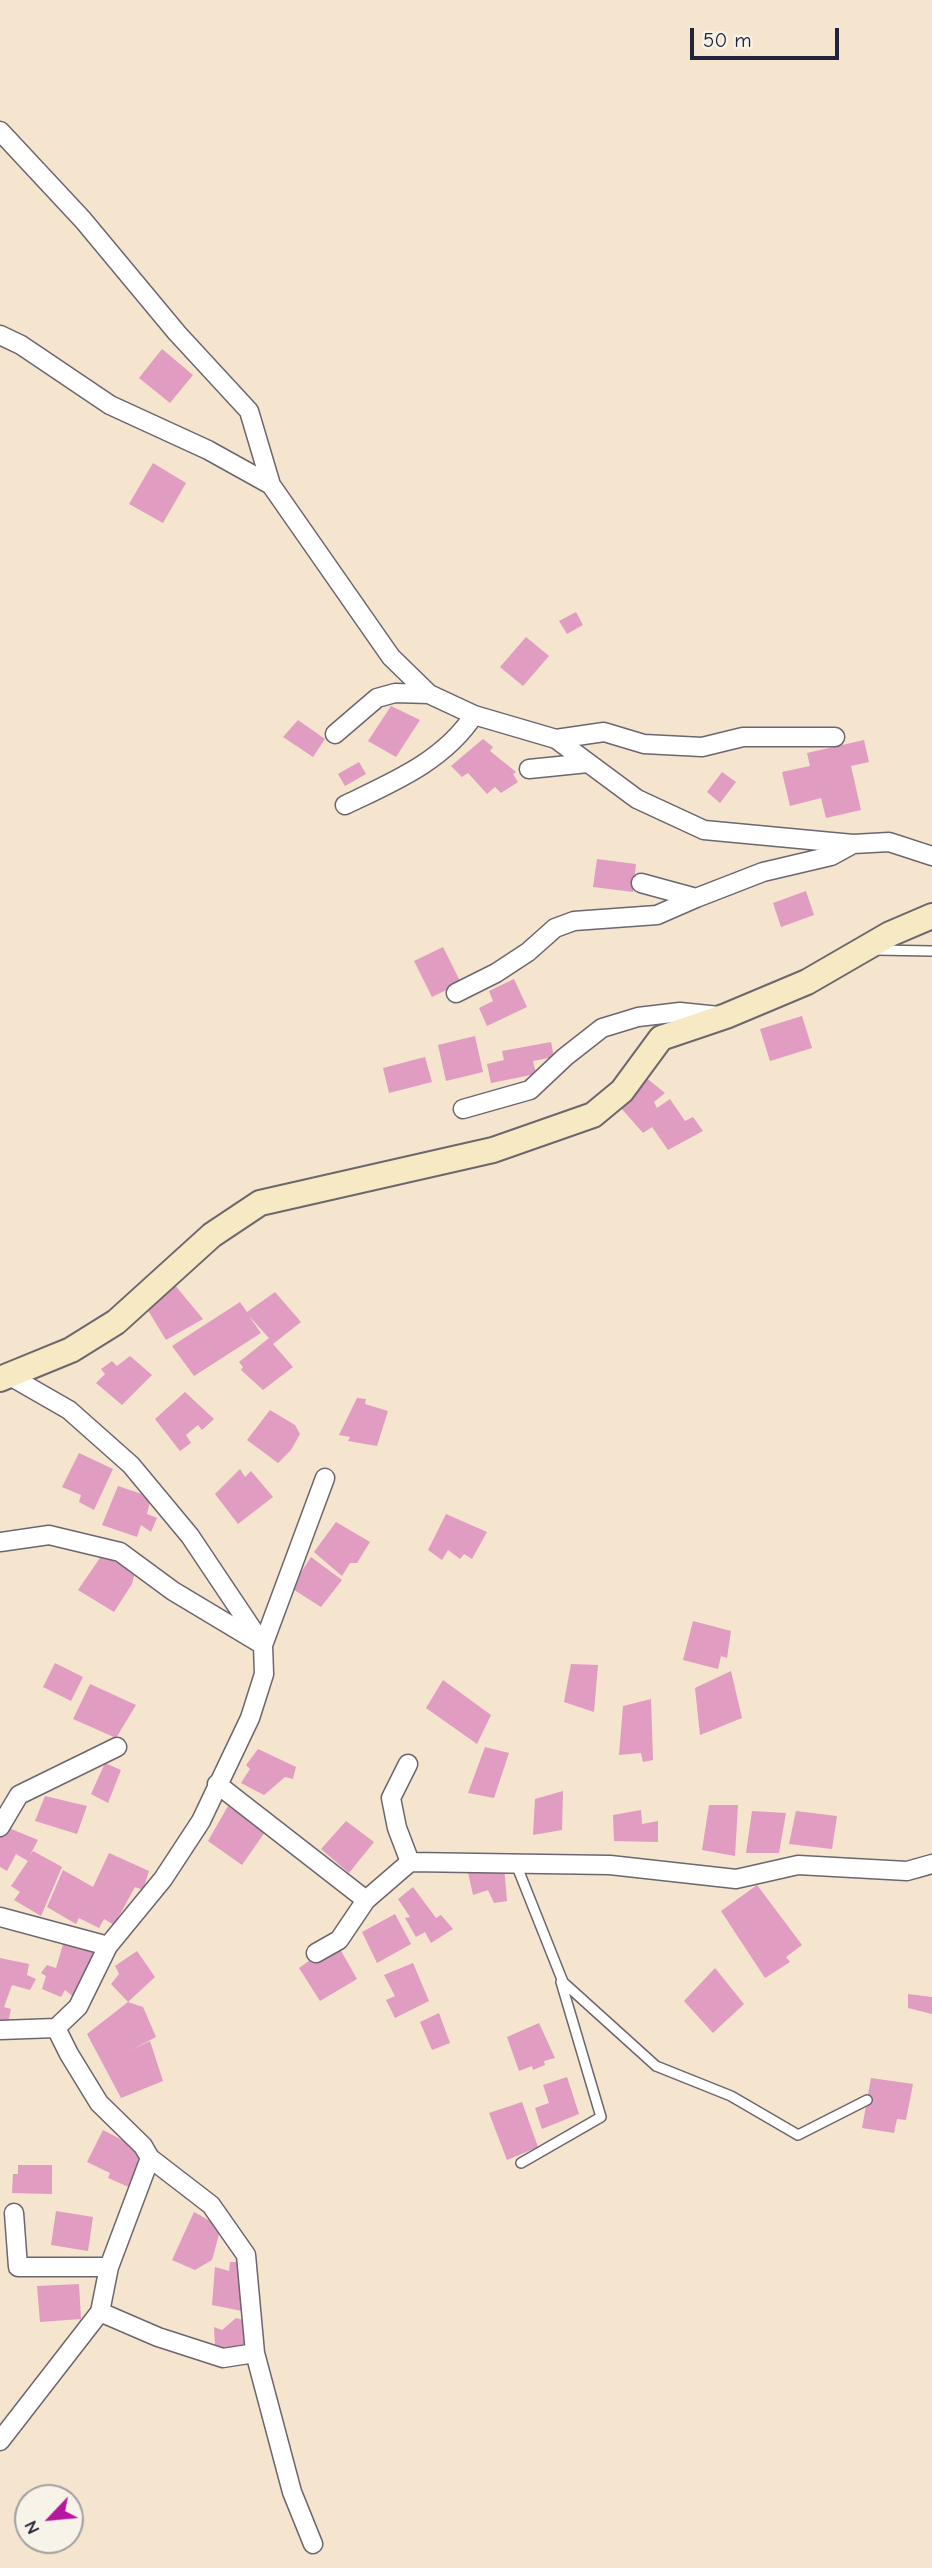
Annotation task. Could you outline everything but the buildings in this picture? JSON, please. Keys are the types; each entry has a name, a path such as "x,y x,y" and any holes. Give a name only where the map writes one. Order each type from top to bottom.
{"main road":[{"path":"4,1377 71,1350 116,1322 212,1235 260,1203 494,1150 593,1115 622,1091 661,1038 726,1016 807,982 890,934 932,916"}],"street":[{"path":"0,131 83,220 177,333 249,411 271,485 391,657 429,694 474,715 556,739 637,799 704,830 853,844 889,842 932,856"},
{"path":"0,335 21,345 110,405 208,450 271,485"},
{"path":"335,734 377,698 395,692 429,694"},
{"path":"345,805 400,778 439,754 464,731 474,715"},
{"path":"556,739 604,732 644,744 702,747 743,737 835,737"},
{"path":"529,769 588,762"},
{"path":"456,993 528,953 555,928 574,921 657,915 763,873 831,856 853,844"},
{"path":"641,883 696,898"},
{"path":"463,1109 530,1090 565,1057 602,1028 638,1017 680,1012 726,1016"},
{"path":"4,1377 69,1409 131,1465 190,1536 262,1645"},
{"path":"0,2030 56,2028 78,2007 108,1946 163,1879 201,1821 250,1718 264,1674 262,1645 325,1478"},
{"path":"0,1542 48,1535 120,1552 173,1591 262,1645"},
{"path":"0,1827 19,1796 117,1747"},
{"path":"408,1764 391,1798 397,1828 411,1862"},
{"path":"217,1784 366,1900"},
{"path":"316,1953 339,1940 366,1900 411,1862 610,1865 736,1879 798,1865 907,1871 932,1864"},
{"path":"0,1917 108,1946"},
{"path":"56,2028 99,2103 143,2146 150,2158 211,2205 246,2255 255,2353 292,2492 313,2544"},
{"path":"0,2441 100,2312 109,2267 150,2158"},
{"path":"14,2213 18,2267 109,2267"},
{"path":"100,2312 158,2337 223,2358 255,2353"}],"lane":[{"path":"864,949 932,951"},
{"path":"516,1864 563,1982 656,2066 731,2096 798,2135 867,2100"},
{"path":"521,2164 601,2117 556,1965"}]}
